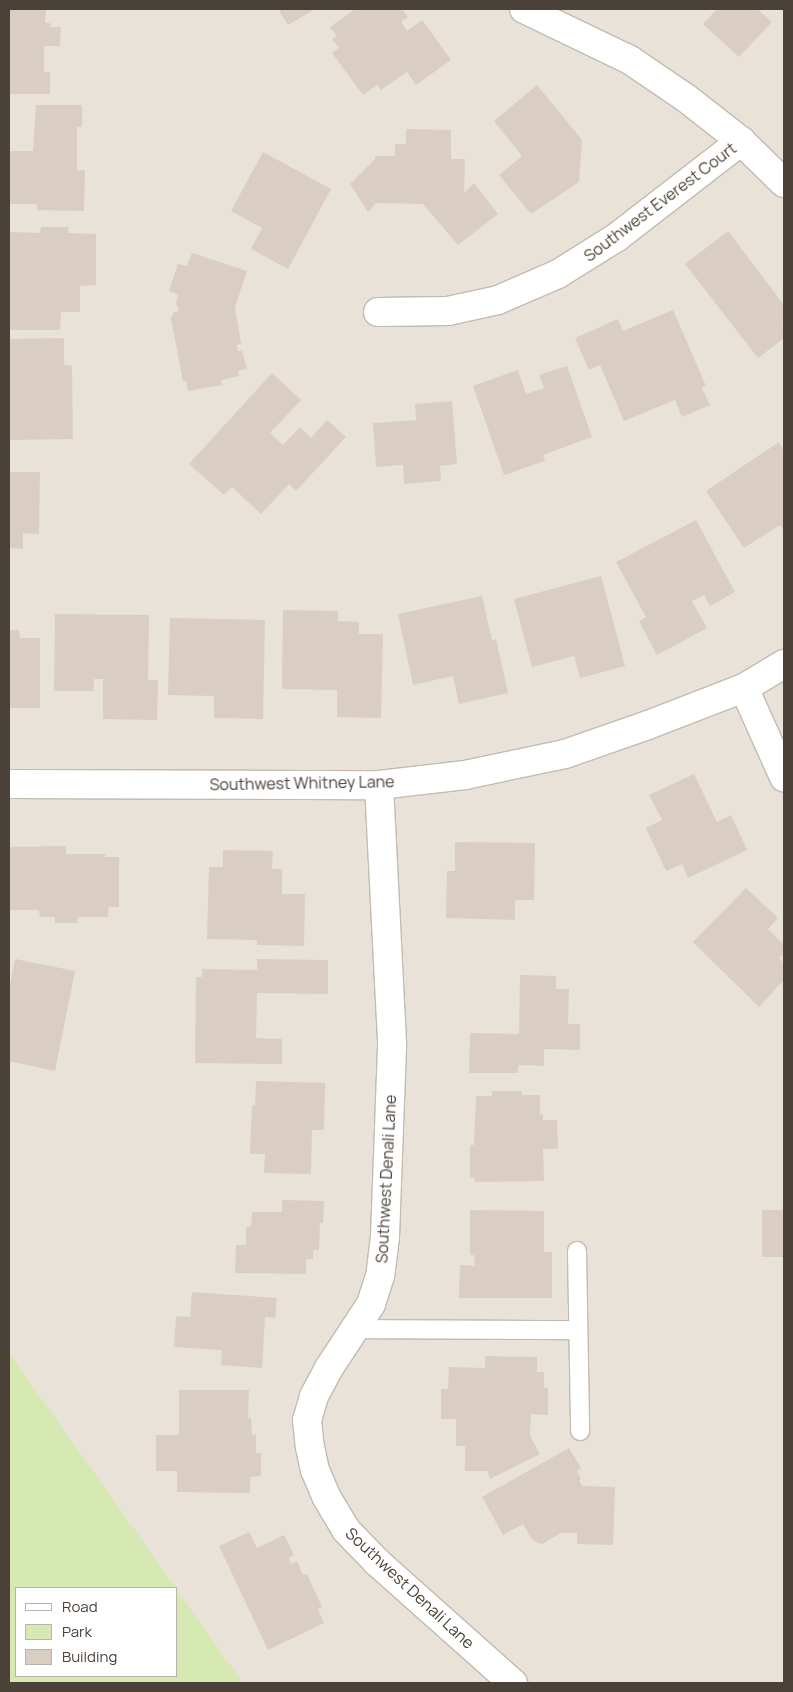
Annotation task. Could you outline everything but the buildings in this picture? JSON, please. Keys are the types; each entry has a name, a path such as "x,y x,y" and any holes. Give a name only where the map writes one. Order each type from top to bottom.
{"street":[{"path":"524,9 630,60 686,98 741,142 784,182"},
{"name":"Southwest Everest Court","path":"378,312 448,311 498,300 558,274 617,237 741,142"},
{"name":"Southwest Whitney Lane","path":"9,784 379,785 465,775 565,754 648,725 744,688 784,664"},
{"path":"744,688 784,776"},
{"name":"Southwest Denali Lane","path":"379,785 392,1046 389,1168 380,1276 371,1304 314,1396 307,1420 315,1470 327,1498 346,1530 377,1562 513,1683"}],"lane":[{"path":"577,1251 580,1430"},
{"path":"354,1329 578,1330"}],"shaded area":[{"path":"9,9 784,9 784,1683 9,1683"}],"green space":[{"path":"9,1353 175,1587 15,1587 15,1677 178,1677 178,1592 243,1683 9,1683"}]}
